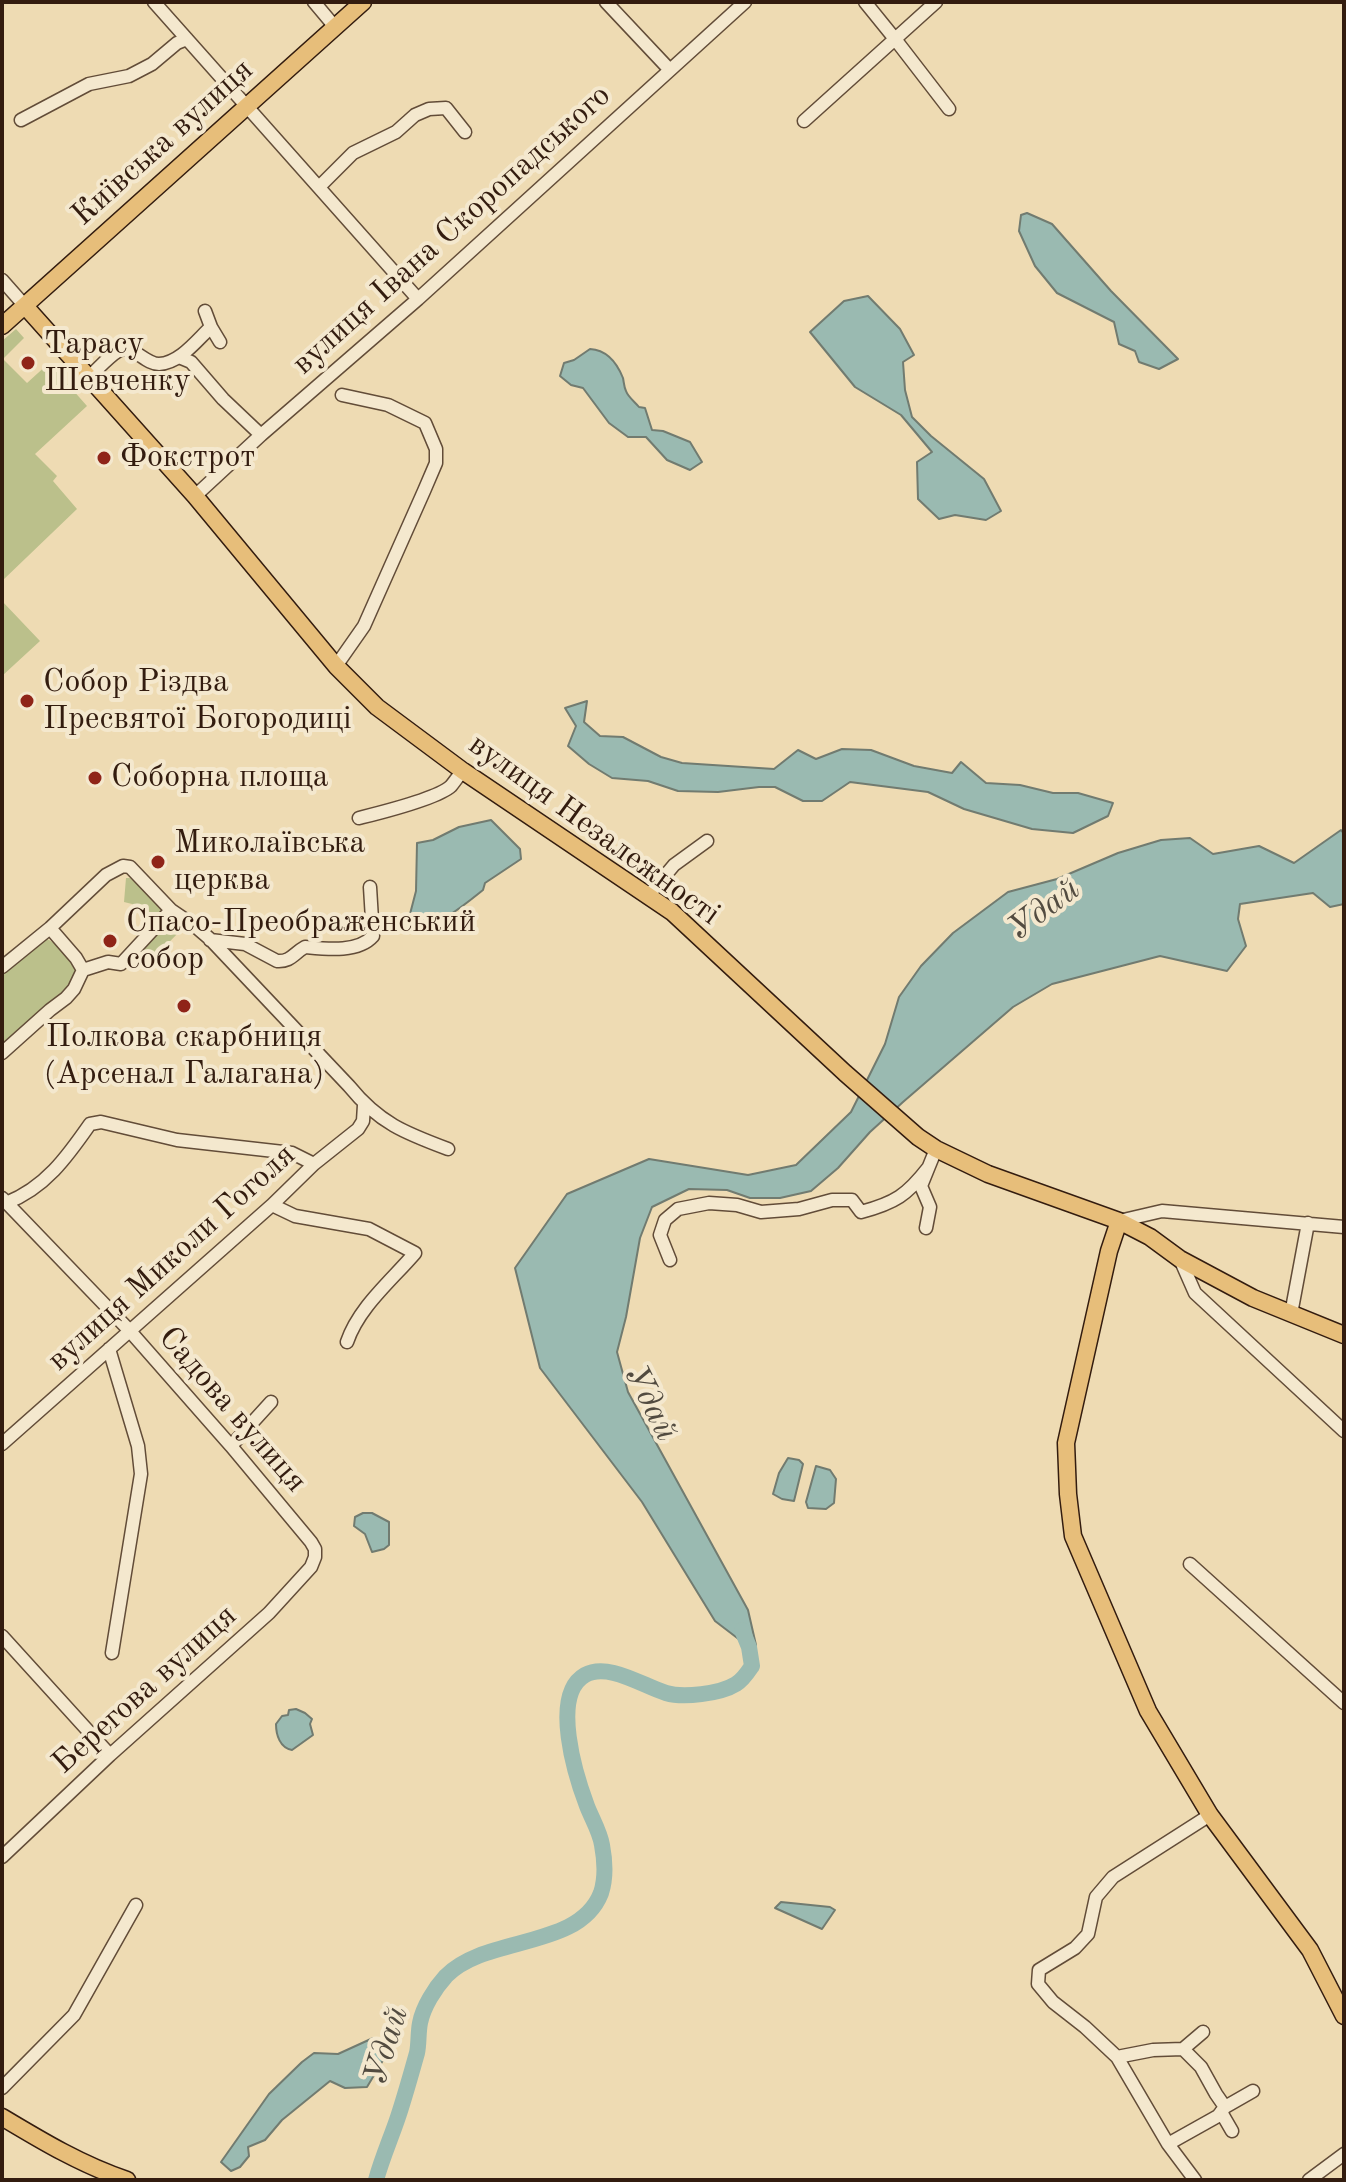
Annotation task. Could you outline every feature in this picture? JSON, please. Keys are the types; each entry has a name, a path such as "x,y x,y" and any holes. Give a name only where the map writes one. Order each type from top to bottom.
{"main road":[{"name":"Київська вулиця","path":"2,326 363,2"},
{"name":"вулиця Незалежності","path":"25,306 195,496 336,666 377,707 463,771 672,912 918,1137 988,1174 1119,1221 1150,1237 1180,1259"},
{"path":"1119,1221 1109,1251 1066,1443 1073,1536 1148,1711 1210,1815 1310,1950 1344,2016"},
{"path":"1180,1259 1253,1298 1344,1335"},
{"path":"2,2117 69,2156 127,2180"}],"street":[{"path":"154,2 418,299"},
{"path":"314,2 335,27"},
{"path":"606,2 669,69"},
{"name":"вулиця Івана Скоропадського","path":"195,496 418,299 745,2"},
{"path":"865,2 949,109"},
{"path":"804,121 936,2"},
{"path":"21,120 89,84 129,76 187,39"},
{"path":"319,187 353,153 396,132 415,115 429,109 446,108 465,132"},
{"path":"2,280 25,306"},
{"path":"205,311 220,342"},
{"path":"89,377 119,350 128,349 147,361 160,364 179,357 211,327"},
{"path":"179,357 191,362 223,399 261,435"},
{"path":"336,666 364,626 436,463 436,449 425,423 388,405 342,395"},
{"path":"359,818 442,792 463,771"},
{"path":"648,896 674,865 707,841"},
{"path":"2,967 50,928 106,875 123,866 130,867 171,910 210,939 364,1105 400,1130 448,1149"},
{"path":"210,939 245,944 277,961 290,960 305,947 337,949 366,943 373,936 370,887"},
{"path":"2,1053 66,998 83,970 108,962 121,964 171,910"},
{"path":"50,928 83,970"},
{"name":"вулиця Миколи Гоголя","path":"4,1439 272,1205 314,1164 358,1129 363,1121 364,1105"},
{"path":"4,1200 22,1197 54,1172 90,1124 101,1122 177,1140 292,1153 314,1164"},
{"path":"926,1228 930,1207 921,1186 936,1149"},
{"path":"670,1260 660,1235 665,1220 678,1209 709,1203 737,1205 761,1212 799,1209 832,1200 852,1200 861,1212 881,1207 908,1192 928,1168"},
{"name":"Садова вулиця","path":"4,1200 129,1330 231,1446 311,1542 315,1557"},
{"path":"272,1205 295,1216 369,1229 415,1253 369,1304 352,1328 347,1342"},
{"path":"1119,1221 1162,1211 1344,1227"},
{"path":"1291,1314 1308,1223"},
{"name":"вулиця Незалежності","path":"1180,1259 1195,1293 1344,1431"},
{"path":"109,1349 138,1446 141,1474 112,1653"},
{"path":"231,1446 271,1402"},
{"name":"Берегова вулиця","path":"2,1857 110,1755 269,1613 311,1567 315,1557"},
{"path":"1190,1564 1344,1703"},
{"path":"2,1636 110,1755"},
{"path":"1195,2180 1168,2144 1117,2057 1053,2002 1038,1984 1039,1970 1075,1948 1088,1934 1096,1897 1113,1877 1210,1815"},
{"path":"2,2088 74,2015 136,1905"},
{"path":"1117,2057 1153,2050 1183,2049 1203,2032"},
{"path":"1183,2049 1201,2067 1232,2131"},
{"path":"1168,2144 1218,2116 1223,2109 1253,2091"},
{"path":"1309,2180 1344,2154"}],"green space":[{"path":"16,329 24,338 3,359 27,383 49,363 87,406 35,454 57,476 53,481 77,509 2,581 2,341"},
{"path":"2,601 40,641 2,676"},
{"path":"126,878 130,878 165,911 151,924 132,904 124,902"},
{"path":"168,919 180,931 143,969 129,959"},
{"path":"46,938 64,952 73,964 73,985 2,1048 2,976"}],"water":[{"path":"1027,213 1052,224 1111,291 1178,359 1159,369 1139,362 1135,351 1119,344 1114,322 1057,293 1035,266 1019,231 1021,215"},
{"path":"868,296 900,329 914,355 903,362 905,390 912,417 984,479 1001,511 986,520 955,515 939,519 918,499 917,462 932,452 901,415 855,387 810,332 844,301"},
{"path":"590,349 601,352 614,362 628,395 639,407 645,408 652,430 690,442 702,462 690,470 667,460 646,437 628,437 609,423 583,388 571,385 560,376 564,363"},
{"path":"587,701 584,722 600,736 623,737 661,757 682,763 774,769 798,750 816,759 842,749 871,750 914,766 952,773 961,762 986,783 1020,785 1053,793 1078,793 1113,803 1108,816 1073,833 1032,829 964,809 928,792 850,782 822,801 803,801 775,787 718,792 678,791 648,781 612,778 568,746 576,726 565,708"},
{"path":"491,820 520,849 521,859 485,883 483,890 452,914 416,928 410,914 416,891 417,843 433,840 459,827"},
{"path":"1341,830 1344,834 1344,904 1330,907 1313,893 1240,904 1238,919 1246,946 1227,971 1160,956 1052,984 1013,1007 870,1132 838,1168 811,1191 780,1198 750,1198 727,1190 689,1189 652,1207 640,1238 617,1352 628,1392 748,1610 756,1645 749,1647 715,1621 642,1502 540,1368 515,1268 567,1194 649,1159 748,1175 796,1165 851,1112 885,1044 899,997 921,966 953,933 1008,892 1057,879 1118,853 1161,840 1190,838 1213,854 1259,846 1294,863"},
{"path":"788,1458 803,1464 794,1501 773,1494 779,1473"},
{"path":"816,1466 830,1470 836,1479 834,1503 826,1509 808,1508 806,1502"},
{"path":"372,1513 389,1522 389,1545 384,1549 372,1552 365,1534 354,1526 355,1517"},
{"path":"296,1709 312,1719 313,1735 292,1750 284,1747 276,1724 282,1716 288,1715 289,1710"},
{"path":"781,1902 835,1910 822,1929 775,1908"},
{"path":"373,2038 385,2040 385,2057 367,2087 345,2088 330,2081 282,2120 265,2140 248,2147 249,2156 240,2167 231,2171 221,2162 269,2094 302,2062 314,2053 338,2054"}],"waterway":[{"name":"Удай","path":"376,2180 417,2053 422,2017 442,1981 463,1963 553,1934 573,1924 590,1911 601,1893 604,1869 600,1835 577,1776 569,1737 569,1700 575,1685 585,1675 604,1671 626,1676 666,1693 701,1694 721,1690 739,1682 752,1666 742,1630"}],"place":[{"name":"Тарасу Шевченку","path":"28,363"},
{"name":"Фокстрот","path":"104,458"},
{"name":"Собор Різдва Пресвятої Богородиці","path":"27,701"},
{"name":"Соборна площа","path":"95,778"},
{"name":"Миколаївська церква","path":"158,862"},
{"name":"Спасо-Преображенський собор","path":"110,941"},
{"name":"Полкова скарбниця (Арсенал Галагана)","path":"184,1006"}]}
